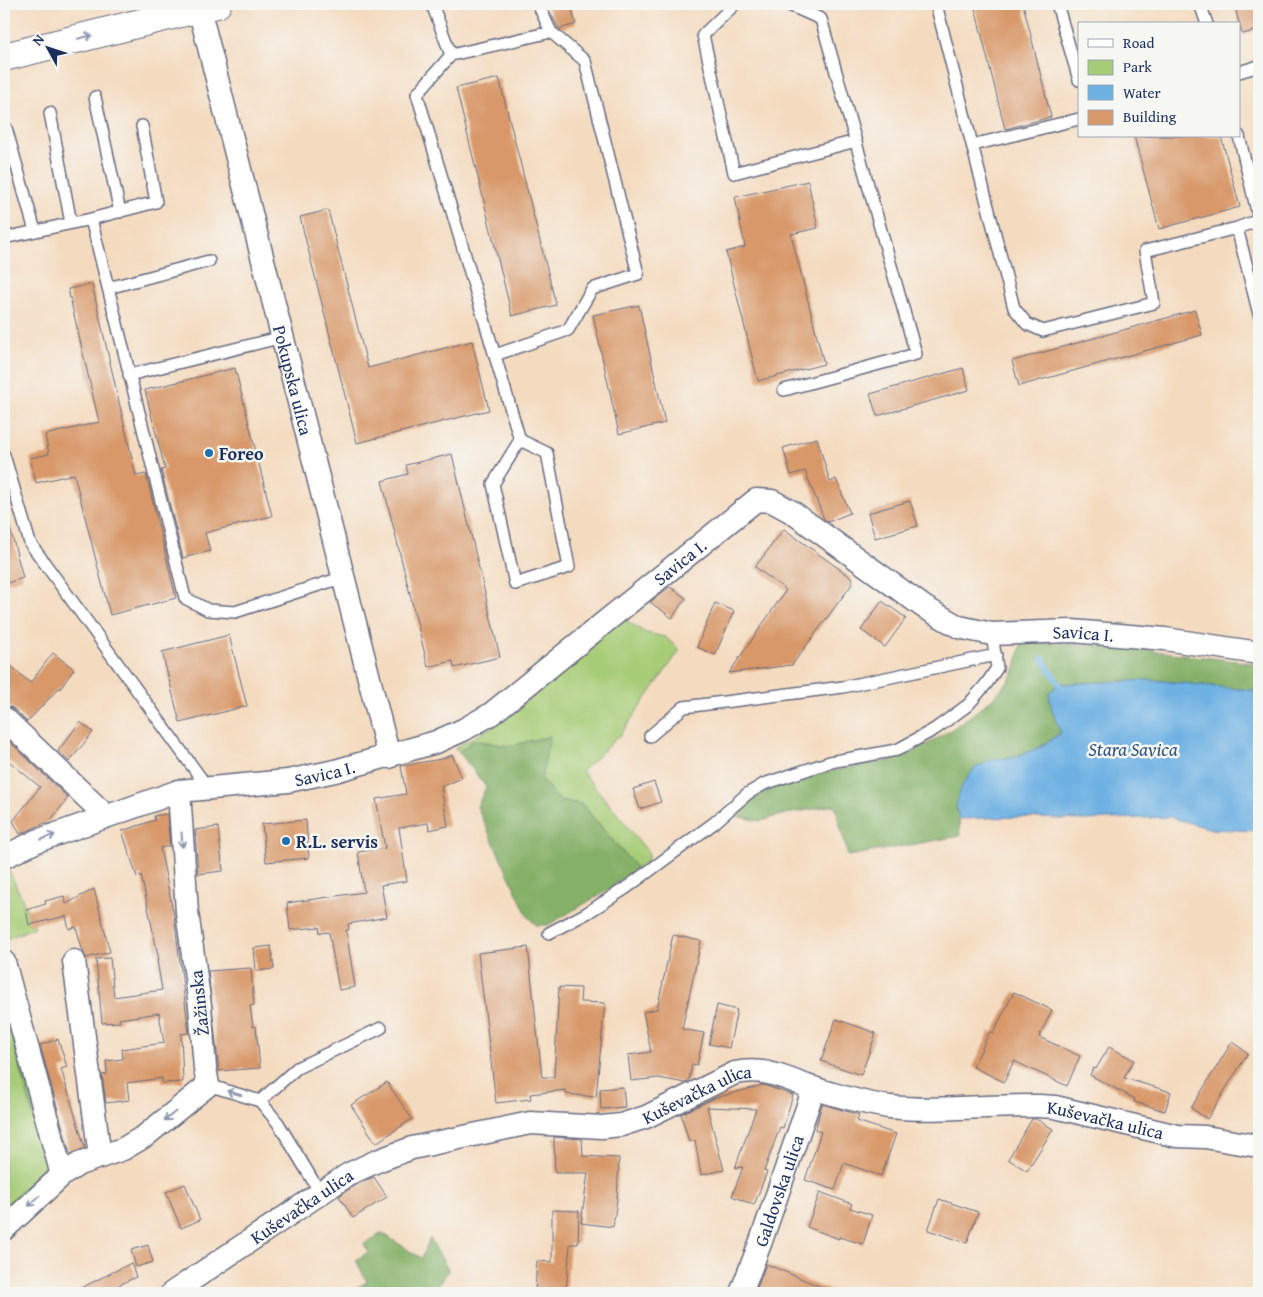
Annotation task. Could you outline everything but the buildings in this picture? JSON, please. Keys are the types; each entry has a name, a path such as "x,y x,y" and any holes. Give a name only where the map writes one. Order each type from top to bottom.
{"main road":[{"path":"4,57 204,5"}],"street":[{"name":"Pokupska ulica","path":"204,5 282,337 389,757"},
{"name":"Savica I.","path":"4,856 37,841 179,791 288,781 335,771 436,742 463,730 491,714 756,500 772,501 792,512 924,607 994,645 1072,631 1165,639 1259,653"},
{"path":"4,718 106,816"},
{"name":"Žažinska","path":"179,791 188,912 208,1085"},
{"path":"74,961 100,1156"},
{"path":"4,962 62,1175"},
{"name":"Kuševačka ulica","path":"172,1293 349,1174 377,1161 412,1148 530,1124 602,1127 622,1125 646,1118 722,1079 749,1070 763,1071 866,1104 915,1108 1039,1106 1064,1109 1177,1136 1205,1137 1252,1145 1259,1142"},
{"path":"4,1229 62,1175 80,1164 123,1148 145,1136 208,1085"},
{"name":"Galdovska ulica","path":"741,1293 814,1088"}],"lane":[{"path":"432,4 451,55"},
{"path":"495,355 568,330 592,289 638,274 585,61 551,32 538,4"},
{"path":"735,4 703,35 734,173 856,141"},
{"path":"784,390 916,354 822,19 787,4"},
{"path":"936,4 1014,308 1027,324 1042,331 1154,303 1144,251 1237,228 1259,220 1239,138"},
{"path":"1057,4 1078,77"},
{"path":"1200,4 1206,22"},
{"path":"520,440 493,484 515,584 569,567 547,454 520,440 418,94 451,55 551,32"},
{"path":"1240,72 1259,66"},
{"path":"95,97 120,212"},
{"path":"50,113 71,223"},
{"path":"973,145 1078,119"},
{"path":"4,238 91,219 156,202 142,126"},
{"path":"6,128 34,232"},
{"path":"91,219 185,598 208,610 236,612 344,577"},
{"path":"1237,228 1259,314"},
{"path":"108,288 209,261"},
{"path":"129,375 282,337"},
{"path":"4,455 30,542 208,788"},
{"path":"549,933 587,913 626,888 714,823 747,794 764,784 830,762 897,750 935,729 968,705 988,684 997,668 994,645 843,686 684,707 650,736"},
{"path":"260,1101 297,1068 381,1028"},
{"path":"208,1085 260,1101 278,1123 321,1194"}],"green space":[{"path":"622,618 646,633 665,637 680,650 621,734 582,771 649,853 647,862 636,868 582,804 560,801 541,779 549,737 509,746 474,740 459,752 455,748 493,726 536,693"},
{"path":"1022,641 1131,648 1259,664 1259,691 1152,680 1059,684 1052,710 1061,732 1045,744 1030,751 994,759 956,806 960,836 848,856 835,805 781,815 761,821 739,817 746,804 757,796 786,783 819,774 894,759 928,744 977,711 1004,686 1015,670"},
{"path":"550,736 541,779 560,801 582,804 636,868 608,890 548,925 536,925 528,917 477,807 486,787 459,752 474,740 509,746"},
{"path":"6,864 35,927 4,940 4,865"},
{"path":"4,980 53,1165 29,1196 4,1222 4,1208 46,1165 4,1005"},
{"path":"4,1005 46,1165 4,1208"},
{"path":"382,1233 421,1258 430,1238 449,1271 437,1286 438,1293 346,1293 367,1282 356,1260 369,1252 364,1244"}],"water":[{"name":"Stara Savica","path":"1152,680 1259,691 1259,831 1212,829 1169,817 1082,820 1018,817 959,819 956,806 962,785 975,768 994,759 1013,758 1041,747 1061,733 1052,710 1049,693 1059,684"}],"waterway":[{"path":"1042,658 1059,684"}],"place":[{"name":"Foreo","path":"209,453"},
{"name":"R.L. servis","path":"286,841"}]}
